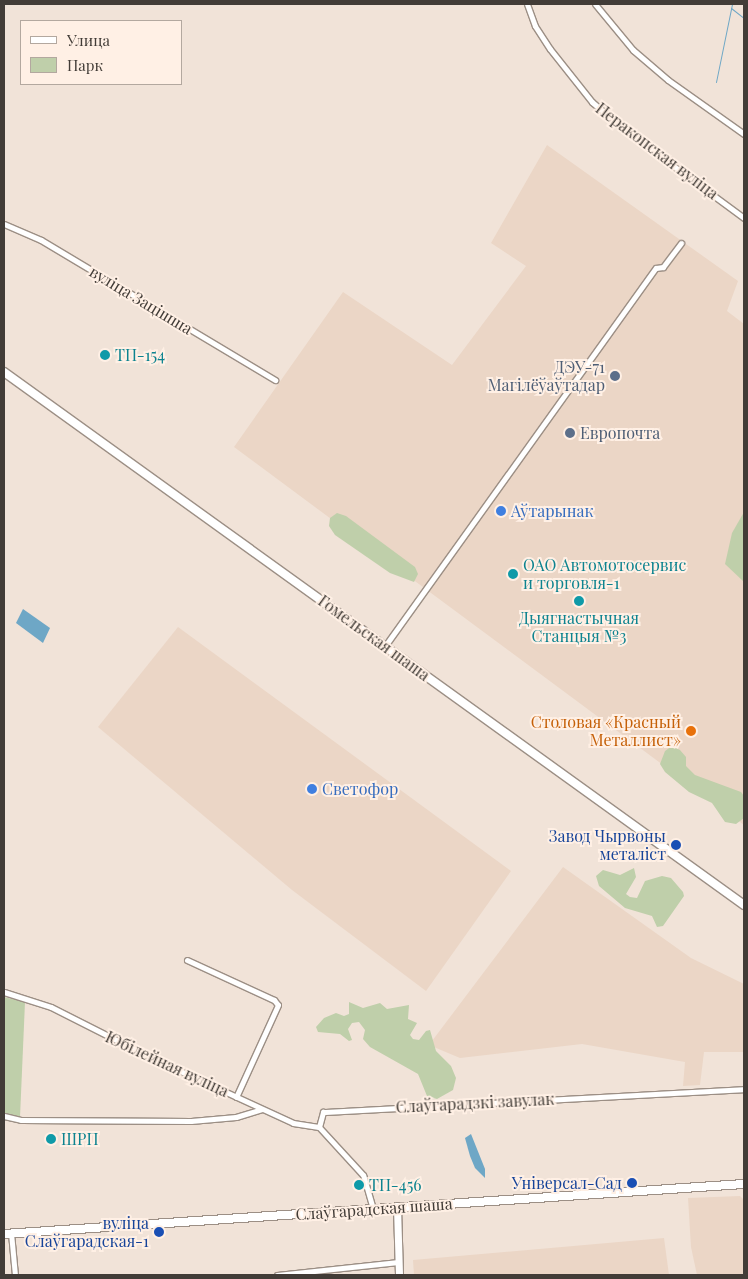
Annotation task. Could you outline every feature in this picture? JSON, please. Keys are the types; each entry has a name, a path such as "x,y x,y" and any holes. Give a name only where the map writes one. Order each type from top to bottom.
{"main road":[{"name":"Гомельская шаша","path":"4,372 744,905"},
{"name":"Слаўгарадская шаша","path":"7,1234 744,1184"},
{"path":"397,1207 399,1275"}],"street":[{"name":"Перакопская вуліца","path":"527,4 535,26 550,49 592,102 626,132 744,218"},
{"path":"595,4 633,50 668,80 744,134"},
{"name":"вуліца Зацішша","path":"4,224 41,240 275,380"},
{"path":"385,646 656,268 663,267 681,243"},
{"path":"187,960 274,1000 278,1005 236,1097"},
{"name":"Юбілейная вуліца","path":"4,992 51,1007 97,1031 293,1123 318,1127"},
{"name":"Слаўгарадзкі завулак","path":"318,1127 323,1112 744,1089"},
{"path":"4,1116 20,1120 191,1121 236,1117 263,1109"},
{"path":"318,1127 363,1175 373,1209"},
{"path":"7,1234 15,1275"},
{"path":"277,1275 398,1262"}],"shaded area":[{"path":"547,145 738,281 727,311 744,324 744,825 234,447 343,292 452,365 526,266 491,243"},
{"path":"178,627 511,871 426,991 292,890 98,727"},
{"path":"563,867 691,958 744,984 744,1052 704,1052 700,1085 683,1086 685,1062 582,1044 460,1058 429,1045"},
{"path":"740,1196 744,1200 744,1275 697,1275 691,1247 688,1198"},
{"path":"664,1238 669,1275 414,1275 413,1260"}],"green space":[{"path":"744,512 744,582 725,564 732,533"},
{"path":"337,513 346,516 415,567 418,574 414,582 390,573 335,535 329,526 330,518"},
{"path":"672,746 680,750 686,757 686,766 695,775 741,792 744,796 744,818 736,824 725,822 712,803 689,792 665,772 660,764 665,751"},
{"path":"634,868 636,877 626,894 630,897 637,898 645,881 662,876 671,878 683,892 684,896 663,926 657,927 652,916 625,908 599,886 596,876 603,870 620,875"},
{"path":"4,997 25,1002 20,1117 4,1114"},
{"path":"349,1002 363,1008 380,1003 387,1009 409,1005 408,1019 417,1023 410,1035 413,1039 419,1040 426,1031 430,1030 436,1051 451,1066 456,1078 453,1090 437,1099 427,1096 418,1074 370,1047 363,1039 365,1030 359,1022 352,1023 348,1029 352,1040 349,1041 340,1034 318,1032 316,1027 324,1018 336,1013 344,1016 349,1014"}],"water":[{"path":"23,609 50,628 43,643 16,623"},
{"path":"471,1134 485,1169 485,1178 475,1168 470,1156 465,1138"}],"waterway":[{"path":"716,82 732,4"},
{"path":"731,8 744,18"}],"place":[{"name":"ТП-154","path":"105,355"},
{"name":"ДЭУ-71 Магілёўаўтадар","path":"615,376"},
{"name":"Европочта","path":"570,433"},
{"name":"Аўтарынак","path":"501,511"},
{"name":"ОАО Автомотосервис и торговля-1","path":"513,574"},
{"name":"Дыягнастычная Станцыя №3","path":"579,601"},
{"name":"Столовая «Красный Металлист»","path":"691,731"},
{"name":"Светофор","path":"312,789"},
{"name":"Завод Чырвоны металіст","path":"676,845"},
{"name":"ШРП","path":"51,1139"},
{"name":"Універсал-Сад","path":"632,1183"},
{"name":"ТП-456","path":"359,1185"},
{"name":"вуліца Слаўгарадская-1","path":"159,1232"}]}
